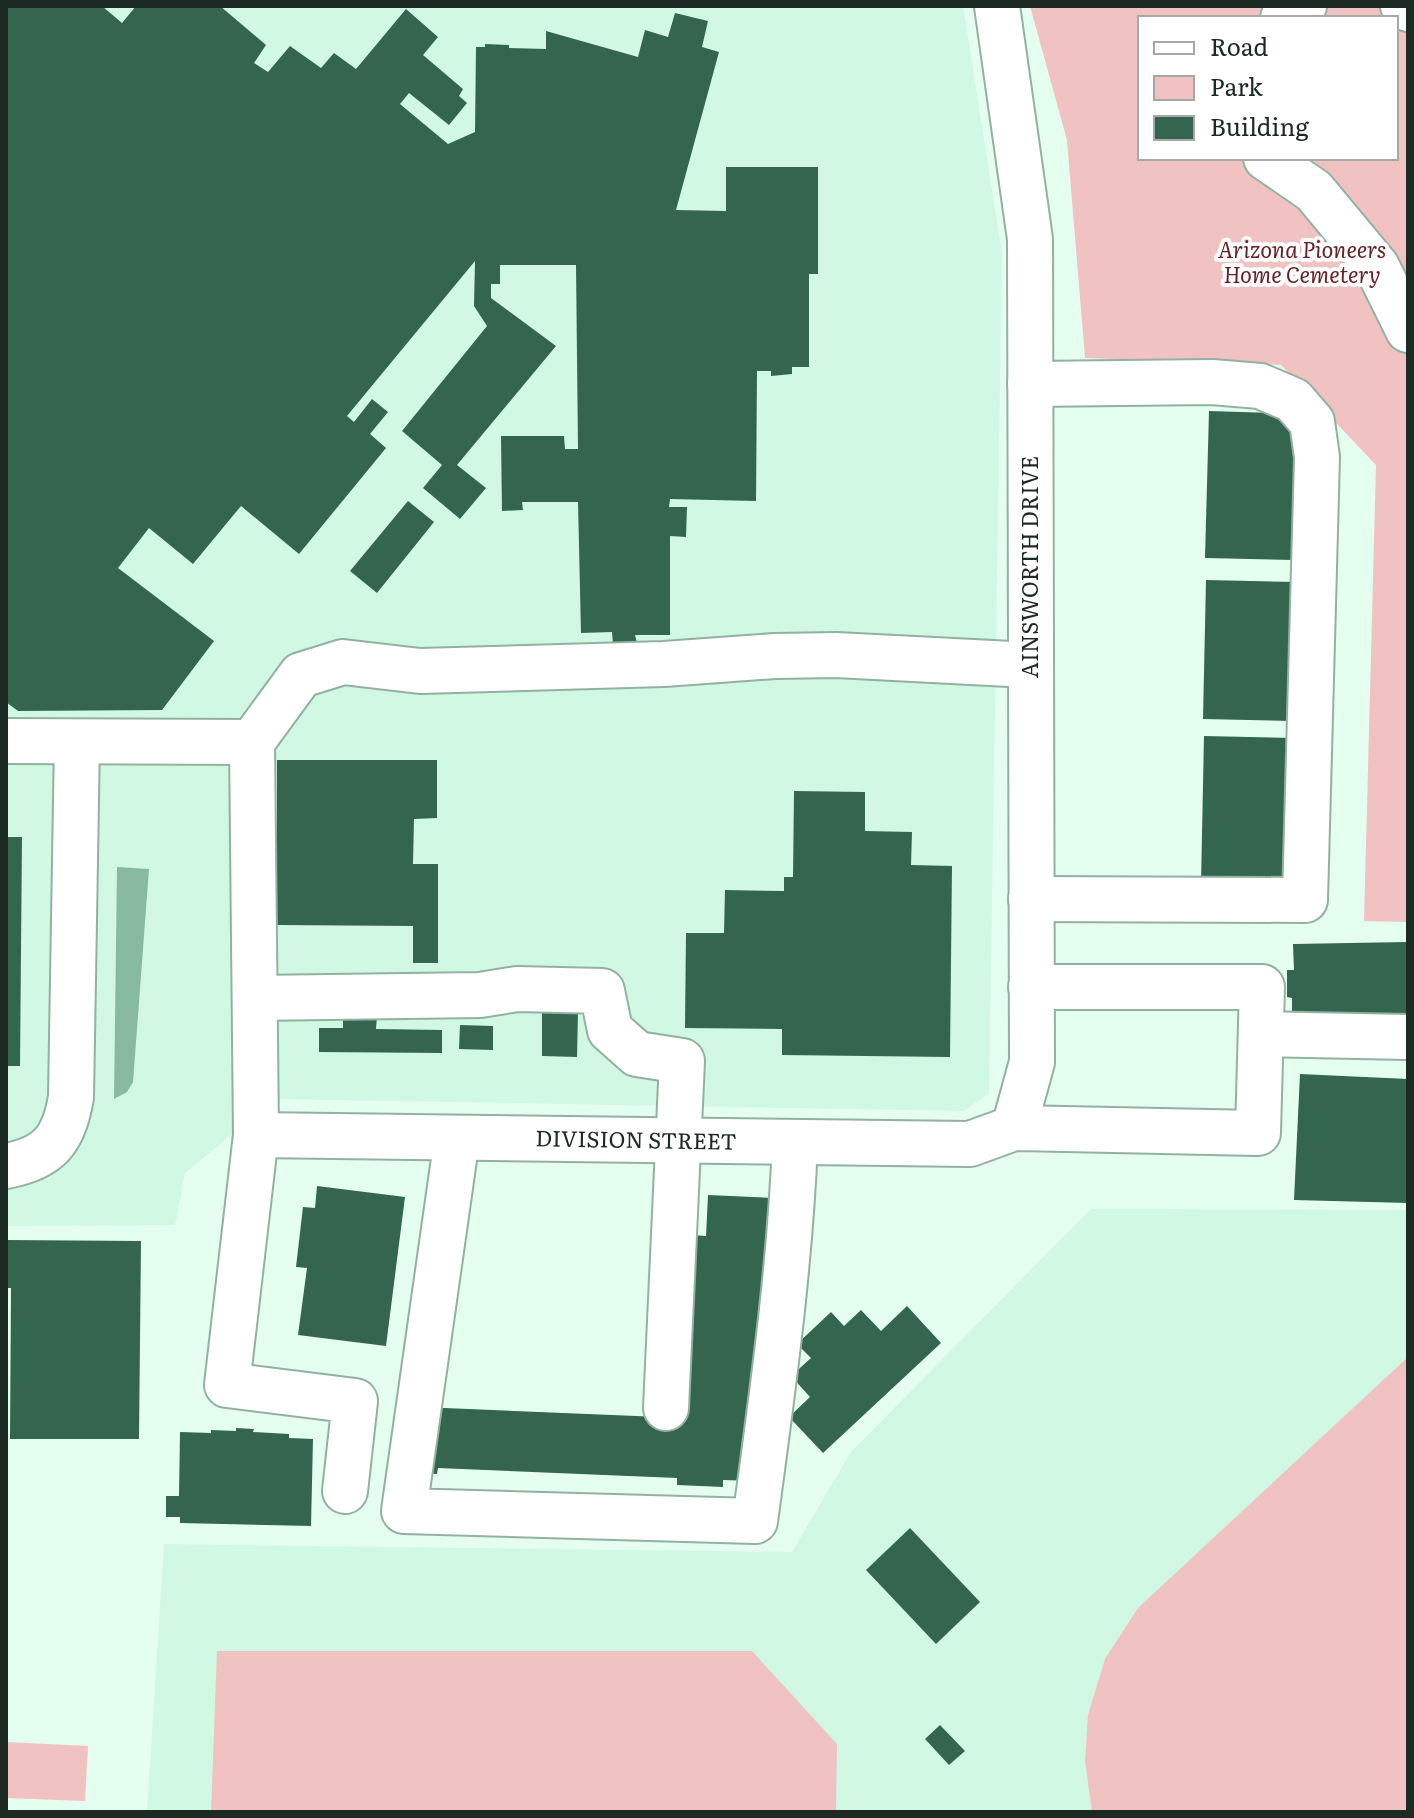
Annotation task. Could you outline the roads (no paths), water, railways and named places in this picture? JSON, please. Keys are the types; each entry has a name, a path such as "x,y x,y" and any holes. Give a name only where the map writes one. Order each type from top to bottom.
{"street":[{"name":"AINSWORTH DRIVE","path":"997,6 1030,239 1032,1062 1014,1128"},
{"path":"1286,16 1304,6"},
{"path":"1269,160 1314,191 1377,267 1408,330"},
{"path":"1030,384 1212,382 1260,386 1293,400 1312,422 1317,457 1305,900 1031,899"},
{"path":"345,1491 355,1401 227,1385 256,1135 252,742 301,675 343,662 420,671 836,655 1030,665"},
{"path":"6,741 252,742"},
{"path":"6,1166 30,1162 49,1148 61,1135 67,1118 71,1082 77,742"},
{"path":"1014,1128 1258,1133 1262,987 1031,987"},
{"path":"255,998 480,995 517,989 602,991 610,1030 637,1054 682,1061 666,1408"},
{"path":"1261,1034 1408,1037"},
{"name":"DIVISION STREET","path":"256,1135 970,1144 1014,1128"},
{"path":"457,1138 404,1511 755,1521 780,1339 792,1214 795,1142"}],"park label":[{"name":"Arizona Pioneers Home Cemetery","path":"1302,262"}]}
